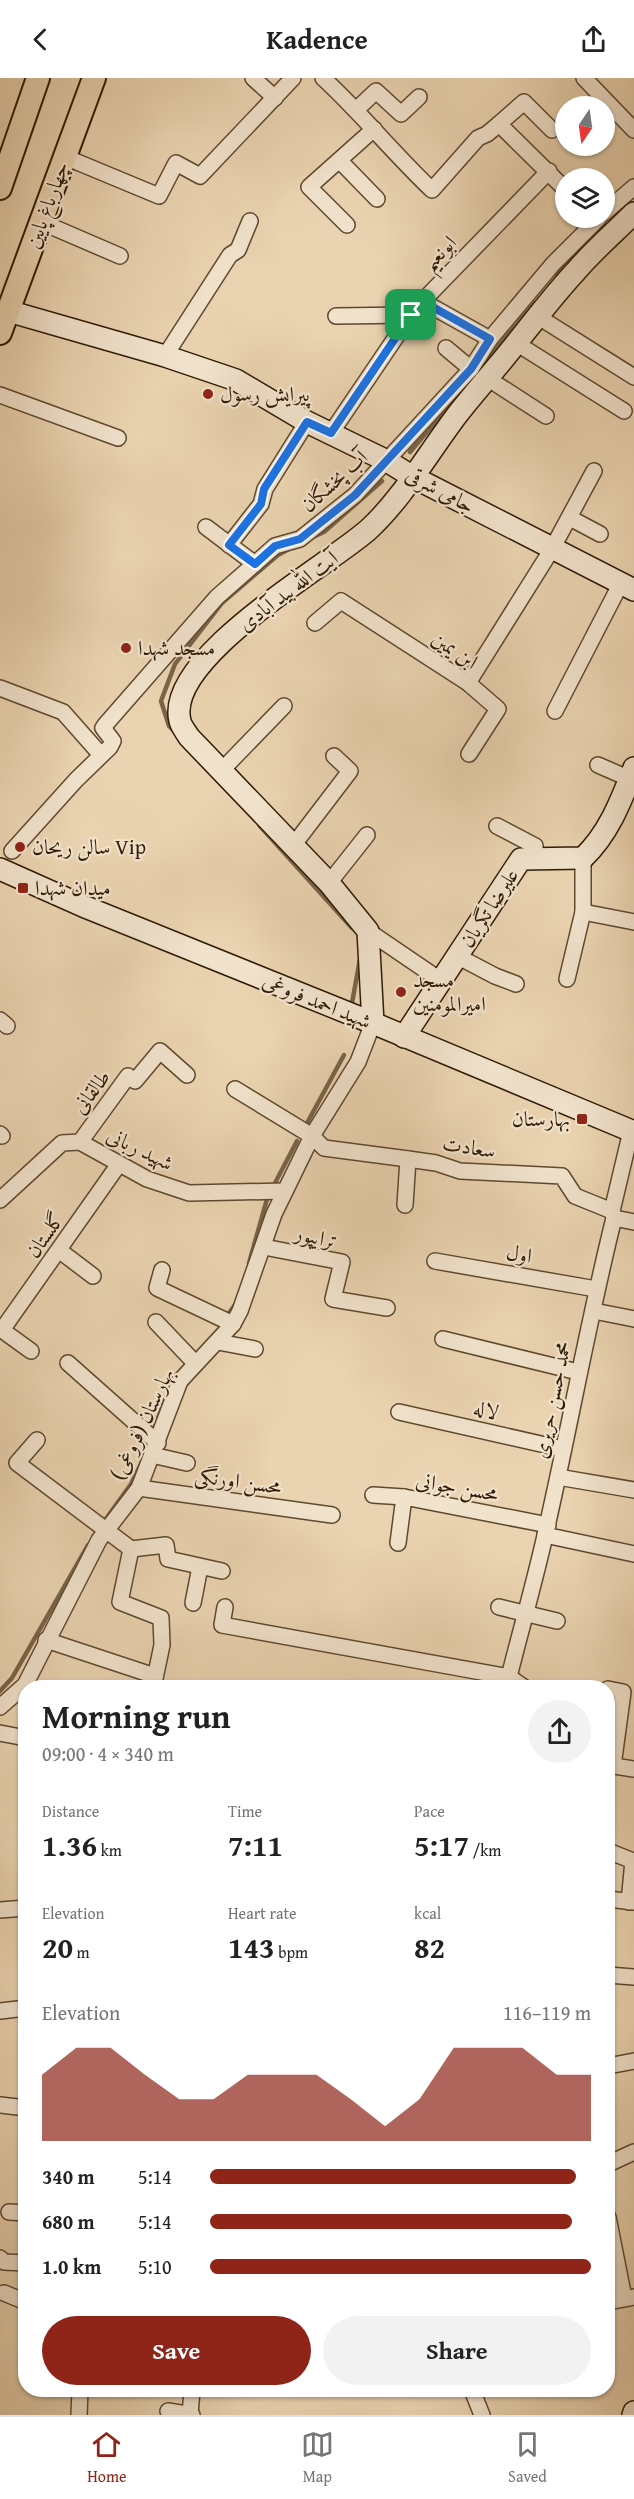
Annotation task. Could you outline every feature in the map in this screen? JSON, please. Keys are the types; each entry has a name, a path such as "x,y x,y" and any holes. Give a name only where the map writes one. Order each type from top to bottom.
{"main road":[{"path":"0,188 38,78"},
{"name":"چهارباغ پایین","path":"0,333 94,78"}],"street":[{"path":"253,78 275,98"},
{"path":"65,157 159,196 176,163 200,176 293,78"},
{"path":"323,78 357,109 406,165 432,190 478,138 488,134 524,102 552,130"},
{"path":"584,78 634,130"},
{"path":"357,109 376,92 401,114 419,97"},
{"path":"499,124 555,178"},
{"path":"347,225 309,188 374,129"},
{"path":"340,161 377,199"},
{"name":"ابونعیم","path":"331,433 422,301 549,171"},
{"name":"آب پخشگان","path":"615,202 634,187"},
{"name":"آیت الله بید آبادی","path":"368,931 329,883 189,737 180,722 183,690 199,665 254,613 313,573 369,529 413,477 479,373 516,343 577,269 634,213"},
{"path":"165,356 230,255 238,250 250,221"},
{"path":"40,222 120,256"},
{"name":"آب پخشگان","path":"101,755 113,741 107,735 105,725 217,597 275,546 300,539 355,495 479,373 490,339 587,228"},
{"path":"603,228 609,238"},
{"path":"422,301 490,339"},
{"name":"جامی شرقی","path":"8,312 165,356 236,380 307,422 387,461 413,477 627,587"},
{"path":"336,316 411,315"},
{"path":"537,316 634,377"},
{"path":"516,343 624,411"},
{"path":"446,348 479,373 546,416"},
{"path":"0,395 118,438"},
{"path":"229,545 261,504 264,489 307,422"},
{"path":"468,683 552,549 594,471"},
{"path":"570,518 600,534"},
{"path":"206,527 255,564"},
{"path":"555,711 627,587"},
{"name":"ابن یمین","path":"315,623 341,601 468,683 498,709 469,754"},
{"path":"0,688 63,712 101,755 12,851"},
{"path":"222,770 284,706"},
{"path":"292,847 350,771 334,756"},
{"path":"567,979 583,912 583,858 603,835 630,785 598,765"},
{"path":"497,826 535,846 536,858"},
{"path":"329,883 367,834"},
{"name":"علیرضا تگریان","path":"404,1037 521,860 583,858"},
{"name":"شهید احمد فروغی","path":"0,869 83,906 373,1023 633,1132"},
{"path":"583,912 634,922"},
{"path":"368,931 373,1023"},
{"path":"368,931 440,980"},
{"path":"457,956 516,984"},
{"name":"بهارستان (فروغی)","path":"27,1680 103,1527 139,1488 153,1443 180,1381 193,1360 218,1342 228,1321 240,1311 274,1214 312,1136 358,1062 373,1023"},
{"name":"طالقانی","path":"80,1142 129,1076 135,1082 159,1051 187,1075"},
{"name":"سعادت","path":"235,1089 312,1136 324,1148 436,1163 460,1172 562,1176 575,1196 613,1214"},
{"name":"محمد حسن حریری","path":"510,1677 558,1477 578,1372 594,1311 596,1289 633,1132"},
{"name":"شهید ربانی","path":"0,1200 62,1143 80,1142 147,1179 189,1193 285,1191"},
{"path":"405,1205 408,1159"},
{"name":"گلستان","path":"31,1351 2,1330 60,1251 119,1164"},
{"path":"613,1214 634,1222"},
{"name":"ترایپور","path":"264,1247 342,1262 333,1299 387,1308"},
{"path":"60,1251 93,1276"},
{"name":"اول","path":"435,1261 596,1289"},
{"path":"162,1270 157,1288 228,1321"},
{"path":"594,1311 634,1319"},
{"path":"156,1322 193,1360"},
{"path":"443,1339 578,1372"},
{"path":"218,1342 255,1349"},
{"path":"68,1364 153,1443 187,1463"},
{"name":"لاله","path":"399,1412 563,1449"},
{"path":"37,1440 16,1462 131,1549 166,1545 168,1558 222,1571"},
{"path":"558,1477 634,1490"},
{"name":"محسن اورنگی","path":"139,1488 332,1515"},
{"path":"373,1495 404,1497"},
{"name":"محسن جوانی","path":"398,1543 404,1497 546,1530 634,1554"},
{"path":"131,1549 120,1602 161,1618 162,1645 154,1680"},
{"path":"193,1603 200,1567"},
{"path":"225,1607 222,1625 510,1677 514,1680"},
{"path":"499,1607 557,1620"},
{"path":"46,1640 149,1680"},
{"path":"615,1690 623,1692 615,1738"},
{"name":"بهارستان (فروغی)","path":"0,1707 18,1691"},
{"path":"0,1747 0,1733 18,1736"},
{"path":"615,1767 634,1769"},
{"path":"615,1854 633,1861 632,1902 615,1900"},
{"path":"0,1910 18,1909"},
{"path":"615,1976 634,1977"},
{"path":"0,2011 18,2009"},
{"path":"615,2065 634,2061"},
{"path":"0,2105 18,2107"},
{"path":"615,2161 634,2152"},
{"path":"9,2212 18,2213"},
{"path":"615,2244 629,2298"},
{"path":"0,2258 4,2262 18,2263"},
{"path":"4,2293 18,2299"},
{"path":"79,2415 80,2397"},
{"path":"168,2411 191,2415 192,2397"},
{"path":"475,2397 482,2415"}],"waterway":[{"path":"557,276 580,250 589,244"},
{"path":"476,373 535,303"},
{"path":"410,452 469,382"},
{"path":"313,537 324,532 382,481"},
{"path":"175,732 169,726 161,701 175,664 222,603 278,555 289,549"},
{"path":"259,825 352,928"},
{"path":"352,1003 360,959"},
{"path":"306,1125 344,1055"},
{"path":"275,1183 297,1141"},
{"path":"249,1263 267,1199"},
{"path":"226,1317 237,1302"},
{"path":"155,1426 167,1395"},
{"path":"103,1523 131,1484 142,1462"},
{"path":"0,1691 12,1678 88,1545"}],"place":[{"name":"پیرایش رسول","path":"208,394"},
{"name":"مسجد شهدا","path":"126,648"},
{"name":"سالن ریحان Vip","path":"20,847"},
{"name":"میدان شهدا","path":"23,888"},
{"name":"مسجد امیرالمومنین","path":"401,992"},
{"name":"بهارستان","path":"582,1119"}],"route":[{"path":"422,301 490,339 471,369 355,495 300,539 275,546 255,564 229,545 261,504 264,489 307,422 331,433 411,315 422,301"}]}
